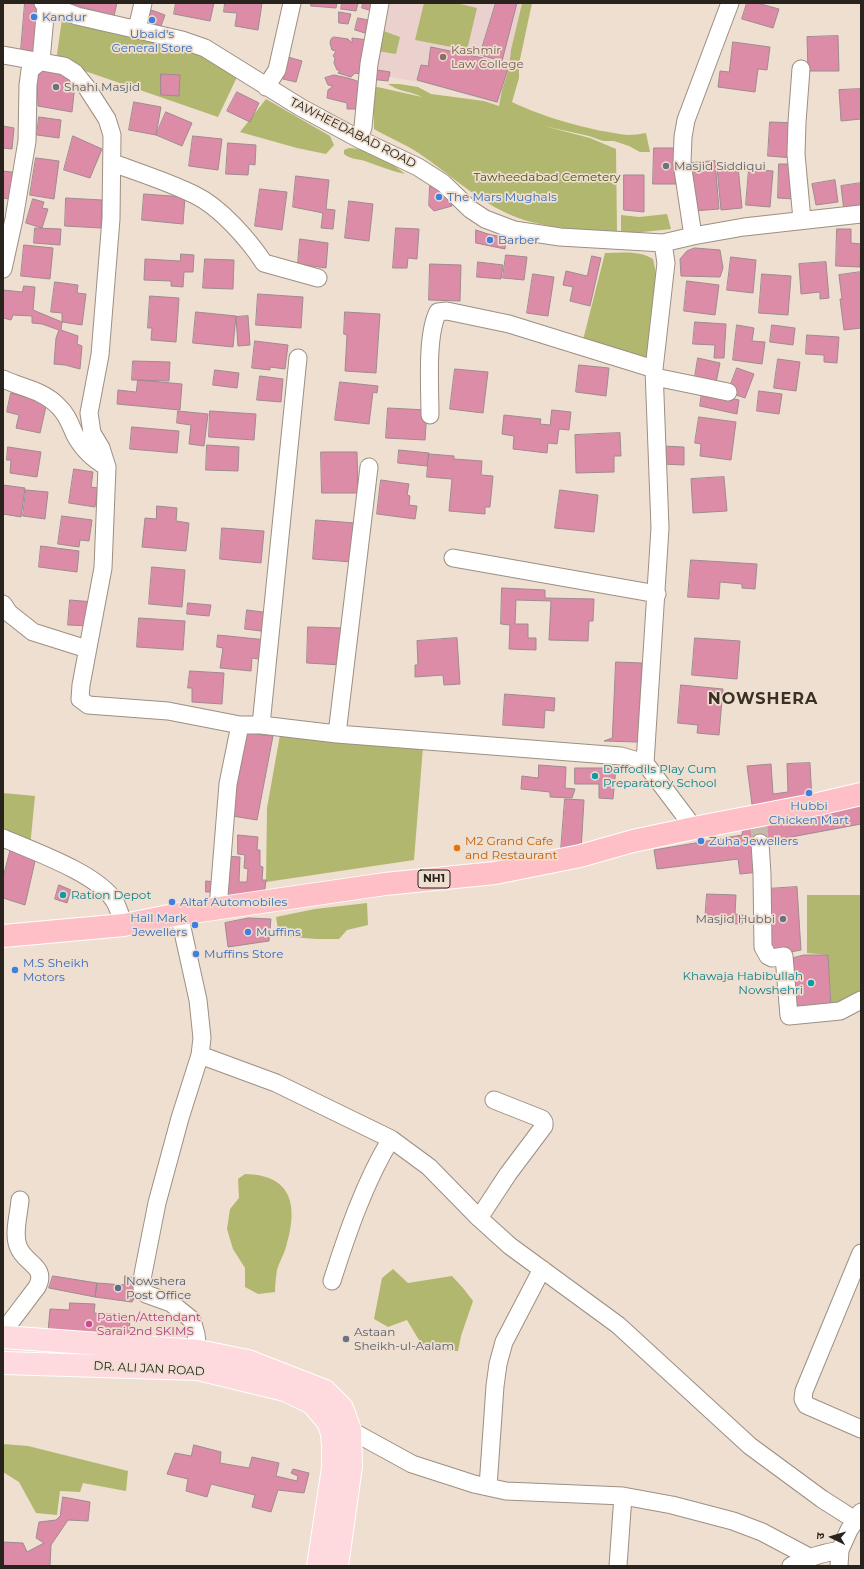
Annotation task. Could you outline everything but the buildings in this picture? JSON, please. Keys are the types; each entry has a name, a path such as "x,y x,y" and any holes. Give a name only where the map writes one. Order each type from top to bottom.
{"highway":[{"name":"NH1","path":"3,936 124,925 179,914 385,884 502,872 580,856 634,841 694,828 759,820 861,794"}],"main road":[{"name":"DR. ALI JAN ROAD","path":"3,1337 198,1351 248,1361 325,1391 342,1408 350,1430 351,1466 337,1566"},
{"name":"DR. ALI JAN ROAD","path":"3,1363 198,1369 285,1390 312,1403 328,1422 332,1433 333,1446 332,1468 318,1566"}],"street":[{"path":"137,30 142,3"},
{"path":"266,87 277,70 292,3"},
{"path":"359,139 363,127 370,64 380,3"},
{"path":"693,236 682,164 683,137 686,120 730,3"},
{"path":"3,269 14,219 27,141 28,85 30,70 41,60 44,4"},
{"name":"TAWHEEDABAD ROAD","path":"44,4 77,16 182,40 205,48 230,62 266,87 359,139 418,167 443,184 470,209 485,219 514,230 547,236 664,243 744,227 861,214"},
{"path":"3,55 41,60 64,66 75,73 88,88 107,118 112,135 113,163 110,219 100,355 89,413 92,433 101,448 107,467 103,568 87,649 80,699 88,705 168,712 240,725 261,724 337,734 621,756 645,763 694,828"},
{"path":"801,69 796,154 802,220"},
{"path":"113,163 155,178 196,196 230,221 254,248 264,263 318,278"},
{"path":"645,763 657,594 660,528 655,373 666,264 664,243"},
{"path":"430,415 431,336 434,320 438,312 447,311 509,324 655,373 728,392"},
{"path":"261,724 298,358"},
{"path":"3,380 42,393 58,405 66,415 76,437 86,451 94,459 107,467"},
{"path":"337,734 369,467"},
{"path":"453,558 657,594"},
{"path":"3,604 9,613 33,632 87,649"},
{"path":"218,908 228,784 240,725"},
{"path":"3,838 84,874 102,887 115,902 124,925"},
{"path":"760,843 763,947 768,956 772,958 784,956 789,1016 840,1011 861,1000"},
{"path":"179,914 198,1000 202,1038 200,1055 180,1118 157,1203 142,1279 142,1288 146,1294 171,1303 192,1320 196,1334 198,1351"},
{"path":"200,1055 276,1083 391,1139 429,1167 479,1218 510,1246 618,1324 750,1446 857,1524 840,1558 824,1552 809,1557 791,1566"},
{"path":"479,1218 508,1174 544,1126 542,1119 494,1100"},
{"path":"332,1281 344,1244 379,1159 391,1139"},
{"path":"3,1332 38,1287 41,1280 40,1273 37,1268 27,1260 18,1246 17,1229 20,1200"},
{"path":"861,1253 804,1391 803,1399 806,1405 861,1429"},
{"path":"488,1487 498,1364 504,1342 542,1269"},
{"path":"350,1430 412,1464 474,1484 506,1491 540,1494 623,1496 672,1505 733,1521 762,1532 809,1557"},
{"path":"618,1566 623,1496"}],"shaded area":[{"name":"Kashmir Law College","path":"386,3 521,3 508,69 499,104 424,83 374,74"}],"green space":[{"path":"424,3 456,3 477,8 467,50 415,40"},
{"name":"Tawheedabad Cemetery","path":"522,3 532,3 519,64 519,78 512,102 539,113 584,127 628,135 646,133 650,152 640,152 629,146 614,141 603,141 589,136 544,126 590,138 616,149 617,232 570,229 535,223 509,214 481,199 417,152 374,129 373,86 422,97 396,89 388,84 418,87 431,94 484,101 499,106 509,68 511,50"},
{"path":"62,19 170,42 205,57 237,77 218,117 56,61"},
{"path":"381,30 400,37 396,54 377,51"},
{"path":"266,99 330,136 334,145 326,154 297,148 240,132"},
{"path":"349,148 365,151 379,156 405,174 349,157 344,154 344,150"},
{"path":"667,214 671,229 633,233 621,231 621,215 639,217"},
{"path":"605,253 636,253 653,259 658,283 651,361 583,340"},
{"path":"280,735 423,747 414,860 266,882 267,808"},
{"path":"3,793 35,796 30,847 3,835"},
{"path":"807,895 861,895 861,993 831,1008 828,955 807,953"},
{"path":"367,903 368,925 347,930 339,939 279,936 276,917 315,909"},
{"path":"245,1174 261,1176 274,1180 283,1187 288,1196 291,1207 292,1219 290,1233 277,1270 275,1292 258,1294 245,1287 245,1268 233,1249 227,1229 230,1209 239,1198 238,1179"},
{"path":"393,1269 408,1283 452,1276 463,1288 473,1301 461,1336 458,1351 425,1350 407,1320 388,1327 374,1319 382,1278"},
{"path":"3,1444 28,1446 128,1471 126,1491 83,1483 80,1492 60,1491 57,1515 36,1513 19,1482 3,1472"}],"tunnel":[{"path":"759,825 760,843"}],"place":[{"name":"Kandur","path":"34,17"},
{"name":"Ubaid's General Store","path":"152,20"},
{"name":"Kashmir Law College","path":"443,57"},
{"name":"Shahi Masjid","path":"56,87"},
{"name":"Masjid Siddiqui","path":"666,166"},
{"name":"The Mars Mughals","path":"439,197"},
{"name":"Barber","path":"490,240"},
{"name":"Daffodils Play Cum Preparatory School","path":"595,776"},
{"name":"Hubbi Chicken Mart","path":"809,793"},
{"name":"Zuha Jewellers","path":"701,841"},
{"name":"M2 Grand Cafe and Restaurant","path":"457,848"},
{"name":"Ration Depot","path":"63,895"},
{"name":"Altaf Automobiles","path":"172,902"},
{"name":"Masjid Hubbi","path":"783,919"},
{"name":"Hall Mark Jewellers","path":"195,925"},
{"name":"Muffins","path":"248,932"},
{"name":"Muffins Store","path":"196,954"},
{"name":"M.S Sheikh Motors","path":"15,970"},
{"name":"Khawaja Habibullah Nowshehri","path":"811,983"},
{"name":"Nowshera Post Office","path":"118,1288"},
{"name":"Patien/Attendant Sarai 2nd SKIMS","path":"89,1324"},
{"name":"Astaan Sheikh-ul-Aalam","path":"346,1339"}],"district":[{"name":"NOWSHERA","path":"763,699"}]}
